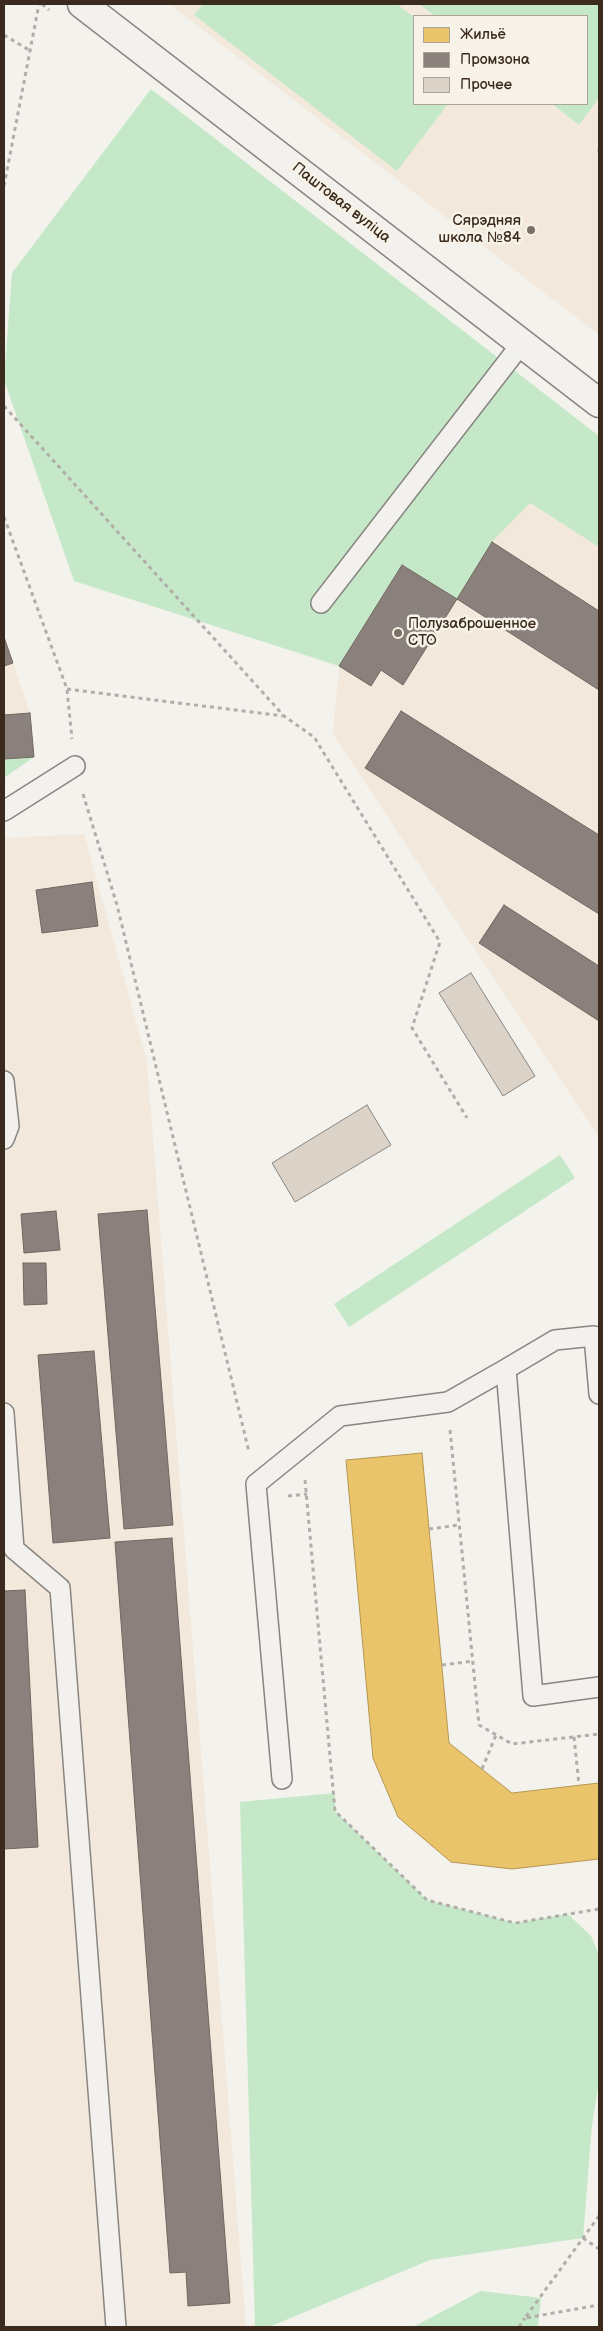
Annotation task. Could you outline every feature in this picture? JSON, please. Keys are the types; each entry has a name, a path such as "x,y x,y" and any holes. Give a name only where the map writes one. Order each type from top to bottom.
{"street":[{"name":"Паштовая вуліца","path":"82,4 599,403"}],"lane":[{"path":"321,603 522,343"},
{"path":"4,812 75,766"},
{"path":"4,1081 9,1126 4,1139"},
{"path":"282,1779 256,1484 340,1416 448,1402 555,1340 594,1336 599,1394"},
{"path":"506,1368 533,1696 599,1687"},
{"path":"4,1413 14,1550 60,1588 116,2327"}],"path":[{"path":"4,186 39,4"},
{"path":"4,35 29,50"},
{"path":"4,406 284,716 314,736 440,942 412,1028 467,1118"},
{"path":"4,516 67,689 75,766 117,905 256,1484"},
{"path":"67,689 284,716"},
{"path":"450,1427 479,1725 512,1744 599,1734"},
{"path":"304,1476 335,1811 427,1900 515,1923 599,1910"},
{"path":"429,1529 459,1524"},
{"path":"442,1664 473,1660"},
{"path":"482,1769 496,1735"},
{"path":"574,1737 579,1785"},
{"path":"519,2327 599,2216"},
{"path":"583,2238 599,2249"},
{"path":"525,2318 599,2306"}],"shaded area":[{"name":"Сярэдняя школа №84","path":"169,4 419,4 434,15 413,15 413,105 553,105 579,124 599,98 599,335"},
{"path":"530,503 599,547 599,1138 333,734 339,666 402,565 492,542"},
{"path":"4,637 30,713 34,757 4,759"},
{"path":"84,834 147,1061 246,2327 5,2327 4,838"}],"green space":[{"path":"203,4 397,4 413,16 413,105 447,105 397,171 194,15"},
{"path":"419,4 599,4 599,98 579,125 553,105 588,105 588,15 434,15"},
{"path":"151,89 599,436 599,547 530,503 492,542 457,599 402,565 339,666 74,581 4,380 12,273"},
{"path":"34,757 4,778 4,759"},
{"path":"560,1155 575,1178 349,1327 334,1304"},
{"path":"335,1793 335,1811 427,1900 515,1923 568,1914 591,1936 599,1955 599,2081 592,2125 583,2238 430,2260 269,2327 255,2327 240,1802"},
{"path":"481,2291 541,2298 538,2327 413,2327"}],"building: Жильё":[{"path":"422,1453 449,1743 512,1793 599,1783 599,1859 512,1869 451,1862 398,1817 373,1758 346,1460"}],"building: Промзона":[{"path":"492,542 599,611 599,690 457,599"},
{"name":"Полузаброшенное СТО","path":"402,565 457,599 403,685 381,670 371,686 339,666"},
{"path":"4,637 13,663 4,666"},
{"path":"401,711 599,835 599,914 365,768"},
{"path":"30,713 34,757 4,759 4,715"},
{"path":"92,882 98,926 42,933 36,890"},
{"path":"504,905 599,966 599,1021 479,943"},
{"path":"147,1210 173,1525 124,1529 98,1214"},
{"path":"56,1211 60,1250 24,1253 21,1214"},
{"path":"23,1263 46,1263 47,1304 24,1305"},
{"path":"94,1351 110,1538 53,1543 38,1355"},
{"path":"172,1538 230,2303 188,2306 186,2272 170,2273 115,1542"},
{"path":"25,1590 38,1847 4,1849 4,1591"}],"building: Прочее":[{"path":"471,973 535,1076 503,1096 439,993"},
{"path":"367,1105 391,1145 295,1202 272,1163"}],"place":[{"name":"Сярэдняя школа №84","path":"531,230"},
{"name":"Полузаброшенное СТО","path":"398,633"}]}
